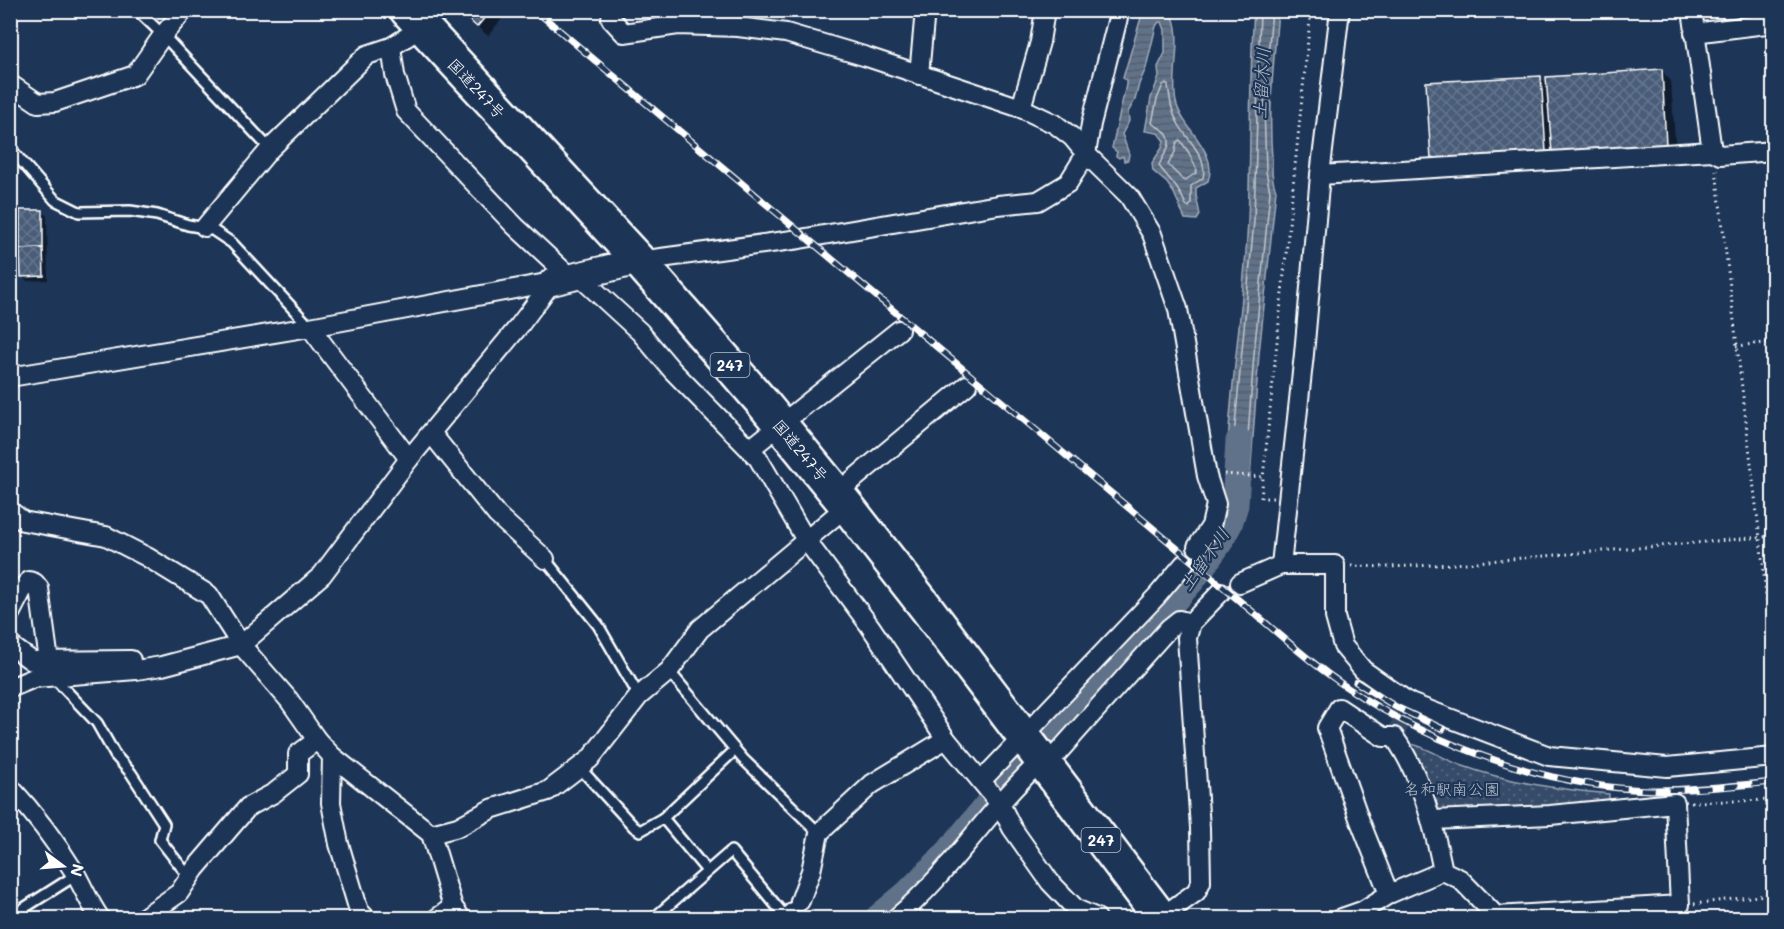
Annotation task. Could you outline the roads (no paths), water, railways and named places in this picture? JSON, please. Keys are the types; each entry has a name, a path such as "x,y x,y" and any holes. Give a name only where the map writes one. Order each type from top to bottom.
{"highway":[{"name":"国道247号","path":"414,19 639,261 780,424 842,499 1161,918"}],"street":[{"path":"10,84 38,103 55,102 135,75 184,10"},
{"path":"612,10 611,19 624,33 678,25 738,27 776,32 867,57 1021,108 1055,124 1072,137 1129,196 1152,234 1178,309 1207,476 1216,504 1211,526 1197,547"},
{"path":"919,75 925,10"},
{"path":"1021,108 1040,42 1045,10"},
{"path":"10,377 310,327 567,279 639,261 800,239 998,205 1038,201 1068,183 1086,154 1091,124 1120,10"},
{"path":"1281,566 1304,354 1320,175 1340,10"},
{"path":"1692,10 1712,151"},
{"path":"206,227 270,149 367,56 390,47 414,19"},
{"path":"1694,33 1773,23"},
{"path":"390,47 395,75 406,111 567,279 640,333 672,370 758,458 806,540 870,626 946,739 1000,804 1012,828 1050,882 1076,909 1097,918"},
{"path":"1320,175 1712,151 1720,155 1773,151"},
{"path":"10,645 32,661 53,669 136,670 162,666 241,645 322,575 409,459 519,326 567,279"},
{"path":"310,327 409,459"},
{"path":"750,449 899,330"},
{"path":"431,834 458,827 491,809 548,791 590,759 639,696 669,671 700,629 806,540 842,499 967,385"},
{"path":"431,433 497,515 544,559"},
{"path":"10,511 22,521 106,536 147,557 209,595 241,645 289,700 317,740 332,756 431,834 457,913 437,918"},
{"path":"896,918 914,904 957,858 1000,804 1035,751 1184,564"},
{"path":"1240,583 1281,566 1335,565 1335,617 1343,646 1363,670 1410,703 1549,756 1667,767 1773,757"},
{"path":"10,614 25,585 29,581 35,583 39,588 53,669"},
{"path":"1161,918 1196,892 1201,882 1200,828 1187,638 1191,623 1221,592"},
{"path":"982,783 1035,751 1179,620 1191,623"},
{"path":"10,688 53,669"},
{"path":"1389,894 1327,728 1339,708 1383,737 1394,737 1403,750 1432,820 1443,871"},
{"path":"800,901 811,871 819,833 872,784 946,739"},
{"path":"143,918 179,893 225,832 248,807 274,793 298,774 298,754 317,740"},
{"path":"332,756 331,803 339,844 359,911 366,918"},
{"path":"10,787 40,820 76,874 90,904 100,918"},
{"path":"1342,918 1362,911 1389,894 1443,871 1460,879 1497,917 1680,905 1675,803 1550,815 1432,820"}],"lane":[{"path":"137,10 270,149"},
{"path":"10,148 55,200 79,212 130,211 158,215 188,225 206,227 232,243 310,327"},
{"path":"544,559 598,625 639,696"},
{"path":"53,669 58,682 97,723 115,754 131,773 164,824 160,840 186,873 191,876"},
{"path":"669,671 735,750 819,833"},
{"path":"579,767 640,831 663,818 735,750"},
{"path":"663,818 707,871"},
{"path":"654,918 731,851 782,916 800,901"},
{"path":"10,917 76,874"}],"water":[{"path":"1143,11 1170,11 1174,20 1177,43 1176,102 1185,122 1204,150 1210,170 1208,181 1196,188 1200,215 1197,220 1185,219 1174,193 1167,183 1153,171 1152,163 1164,141 1158,133 1145,131 1151,98 1159,77 1158,67 1165,53 1165,30 1162,22 1156,26 1146,68 1135,100 1128,112 1129,121 1122,134 1129,154 1128,160 1124,161 1123,156 1119,158 1116,156 1117,152 1112,148 1126,85 1126,80 1123,78"},
{"path":"1254,11 1278,11 1271,121 1272,174 1276,190 1259,354 1250,479 1226,477 1248,220"}],"waterway":[{"name":"土留木川","path":"878,918 908,893 948,853 1027,757 1059,729 1192,580 1219,543 1229,524 1235,505 1239,441"}],"tunnel":[{"path":"1394,737 1410,703"}],"railway":[{"path":"535,10 1299,652 1363,698 1401,720 1483,756 1526,770 1569,780 1612,787 1655,790 1700,789 1774,782"},
{"path":"1356,682 1396,707 1443,729"}],"park label":[{"name":"名和駅南公園","path":"1452,788"}]}
